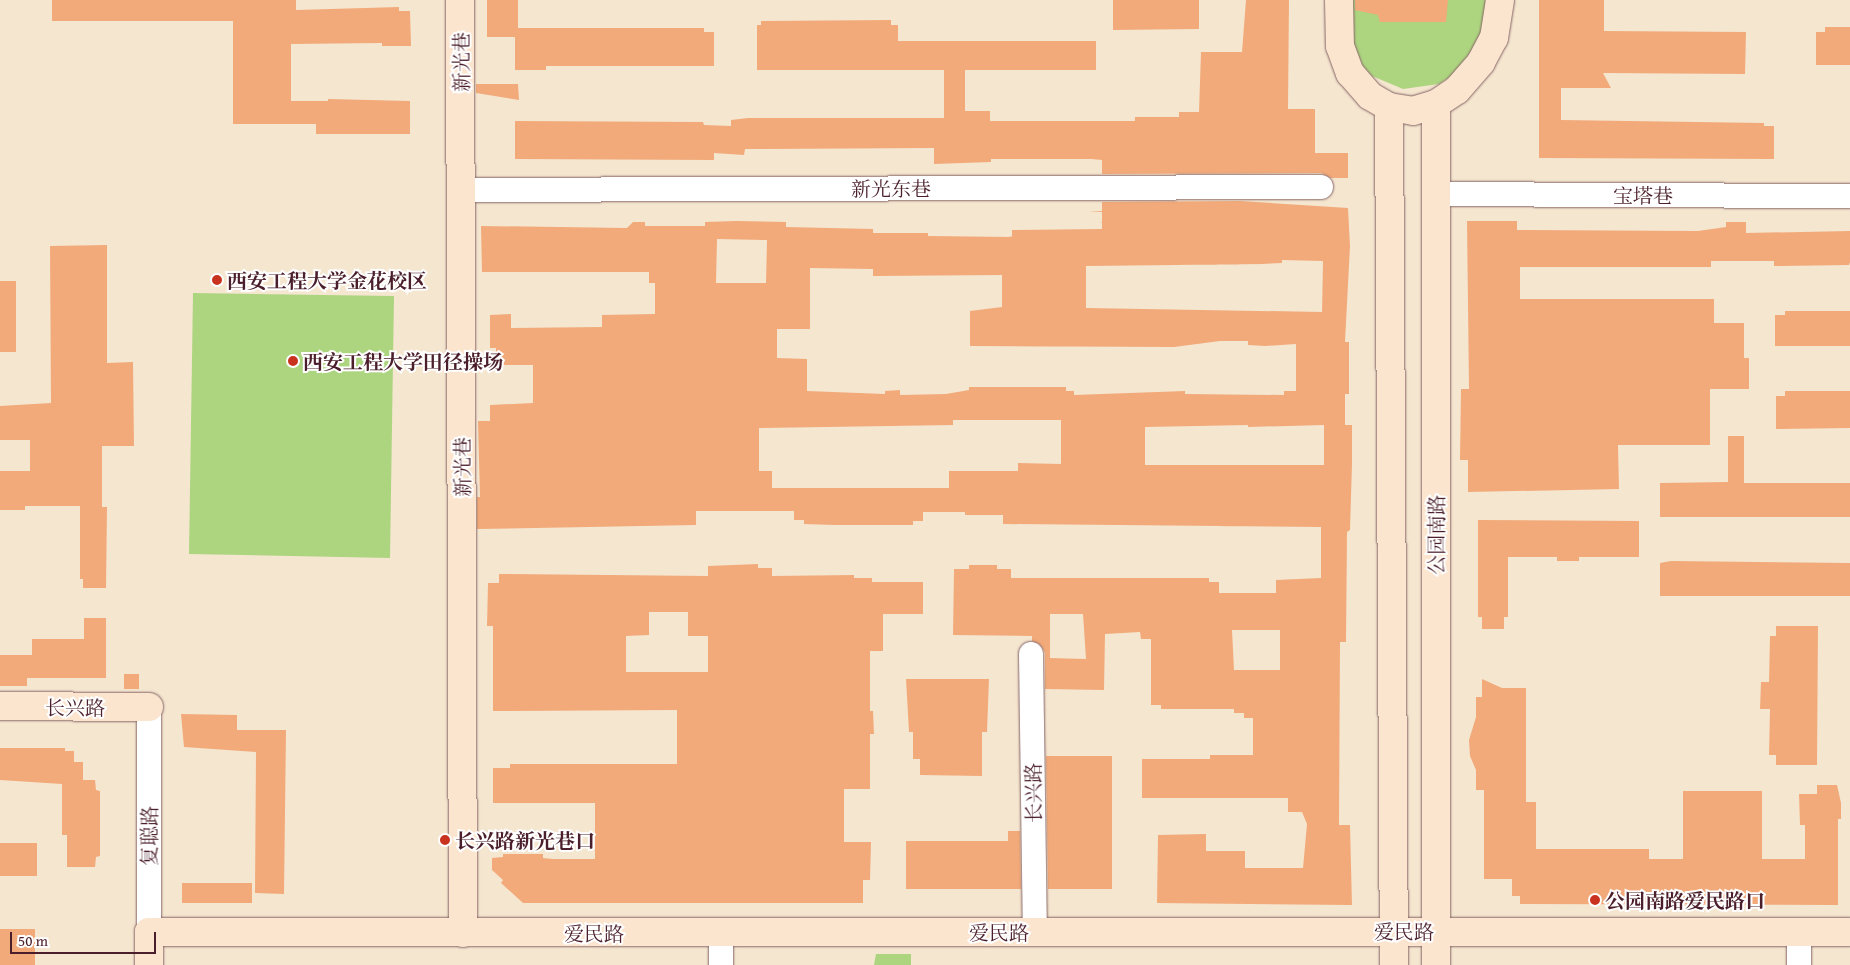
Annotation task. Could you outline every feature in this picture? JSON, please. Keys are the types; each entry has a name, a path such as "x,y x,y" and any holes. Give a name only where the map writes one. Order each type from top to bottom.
{"street":[{"name":"新光巷","path":"460,0 463,933"},
{"path":"1339,0 1340,46 1350,73 1370,96 1389,107 1413,111 1436,104 1457,90 1481,62 1494,38 1500,0"},
{"name":"公园南路","path":"1436,104 1436,965"},
{"path":"1389,107 1394,965"},
{"name":"新光东巷","path":"461,190 1321,187"},
{"name":"宝塔巷","path":"1436,194 1850,196"},
{"name":"长兴路","path":"1031,654 1035,932"},
{"name":"长兴路","path":"0,706 149,707"},
{"name":"复聪路","path":"149,707 149,965"},
{"name":"爱民路","path":"149,932 721,933 1436,930 1850,932"},
{"path":"1799,932 1799,965"},
{"path":"721,933 722,965"}],"green space":[{"path":"1350,0 1485,0 1485,16 1480,39 1454,74 1439,84 1403,89 1372,76 1363,66 1352,41"},
{"name":"西安工程大学田径操场","path":"193,293 394,296 390,558 189,554"},
{"path":"876,954 911,954 911,965 874,965"}],"building":[{"path":"52,0 296,0 296,10 399,7 399,11 410,11 411,46 382,46 382,43 291,44 291,101 328,101 328,99 410,101 410,134 316,134 316,124 233,124 233,21 52,21"},
{"path":"487,0 518,0 518,28 704,28 704,32 714,32 714,66 546,66 546,70 515,70 515,37 487,37"},
{"path":"1113,0 1199,0 1199,29 1113,30"},
{"path":"1246,0 1289,0 1288,109 1315,109 1315,153 1348,153 1348,178 1331,178 1321,173 1102,174 1102,160 1091,159 991,159 991,162 934,164 934,148 745,149 744,155 714,153 714,160 515,159 515,121 703,122 704,125 731,126 731,120 748,118 944,118 944,70 757,70 757,25 761,25 761,21 891,20 891,25 898,25 898,41 1096,41 1096,70 965,70 965,111 990,111 990,121 1135,121 1135,117 1179,117 1179,112 1199,112 1201,52 1242,52"},
{"path":"1355,0 1448,0 1446,22 1380,22 1378,15 1355,10"},
{"path":"1539,0 1604,0 1604,31 1746,32 1745,74 1603,73 1611,88 1561,88 1561,120 1764,123 1764,126 1774,126 1774,159 1539,158"},
{"path":"1825,27 1850,27 1850,65 1816,65 1816,32 1825,32"},
{"path":"476,84 518,84 519,100 476,93"},
{"path":"1240,201 1348,208 1350,246 1345,342 1349,342 1349,394 1345,394 1345,425 1352,425 1352,464 1350,530 1347,532 1346,642 1340,642 1339,825 1350,825 1352,905 1157,903 1158,835 1206,834 1206,851 1245,851 1245,868 1303,868 1307,824 1302,812 1288,812 1288,798 1142,798 1142,759 1210,759 1210,755 1253,755 1253,718 1244,718 1244,713 1234,713 1234,709 1161,709 1161,705 1151,705 1151,639 1141,639 1140,632 1105,634 1104,690 1045,689 1045,653 1042,647 1032,641 1032,636 953,635 954,569 969,569 969,565 997,565 997,569 1011,569 1011,578 1209,578 1209,582 1219,582 1219,593 1276,593 1276,580 1321,578 1321,527 1003,524 1003,515 965,515 965,512 923,512 923,521 913,521 913,525 835,525 804,524 804,520 794,520 794,511 696,511 696,525 477,529 477,497 480,497 478,421 490,421 490,405 533,403 533,365 496,365 496,348 490,348 490,315 511,314 511,328 602,327 602,315 655,314 655,283 649,283 649,272 482,272 481,226 627,228 633,222 645,222 645,226 705,226 705,222 786,222 786,227 873,229 873,233 928,233 928,236 1012,237 1012,230 1102,229 1102,202","holes":["717,239 767,240 766,283 716,283","1282,260 1323,261 1322,312 1086,308 1086,266 1282,263","810,268 873,269 873,276 1002,275 1002,307 970,311 970,346 1174,347 1220,341 1248,341 1248,345 1265,346 1296,344 1296,391 1284,391 1284,395 1185,394 1185,391 1074,395 1074,391 1066,391 1066,387 969,387 969,390 946,394 900,395 900,390 885,391 885,394 807,391 807,359 777,358 777,329 810,329","953,420 1061,420 1061,464 1018,463 1018,471 949,471 949,488 772,488 772,471 759,471 759,428 953,425","1324,425 1324,465 1145,465 1145,427","1050,614 1083,614 1086,659 1050,658","1232,630 1280,630 1280,670 1234,670"]},
{"path":"1467,221 1517,221 1517,230 1698,231 1726,227 1726,222 1746,222 1746,233 1850,231 1850,262 1849,265 1774,266 1774,261 1711,261 1711,267 1520,267 1520,299 1714,299 1714,323 1744,323 1744,358 1749,358 1749,389 1710,389 1710,445 1618,445 1619,489 1468,492 1468,460 1460,460 1461,389 1469,389"},
{"path":"107,245 107,363 133,362 134,446 102,446 102,507 107,507 106,588 83,588 83,579 80,579 80,506 25,506 25,510 0,510 0,471 30,471 30,440 0,440 0,406 51,403 50,246"},
{"path":"0,281 16,281 16,352 0,352"},
{"path":"1785,311 1850,311 1850,346 1775,346 1775,315 1785,315"},
{"path":"1785,391 1850,391 1850,428 1776,429 1776,396 1785,396"},
{"path":"1728,436 1744,436 1744,483 1850,483 1850,517 1660,517 1660,483 1728,482"},
{"path":"1478,520 1639,521 1639,557 1579,557 1579,561 1557,561 1557,557 1508,557 1508,617 1504,617 1504,629 1482,629 1482,617 1478,617"},
{"path":"1671,561 1850,563 1850,596 1660,596 1660,563"},
{"path":"758,564 758,568 772,568 772,576 854,575 854,578 872,578 872,582 923,582 923,614 883,614 883,651 870,651 870,711 873,711 874,734 870,734 870,789 844,789 844,842 871,842 870,880 863,880 863,903 523,903 501,883 503,880 492,870 492,858 503,857 503,854 543,854 543,858 553,859 595,859 595,803 493,803 493,768 510,768 510,764 677,764 677,710 493,711 493,626 487,626 488,583 499,583 499,574 708,576 708,566","holes":["649,612 688,612 688,636 708,636 708,672 626,672 626,636 649,635"]},
{"path":"84,618 106,618 106,678 27,678 27,686 0,686 0,655 32,655 32,639 84,639"},
{"path":"1776,626 1818,626 1817,765 1776,765 1776,755 1769,755 1770,709 1760,709 1761,682 1769,682 1770,636 1776,636"},
{"path":"124,674 139,674 139,689 124,689"},
{"path":"906,679 989,679 987,732 982,732 982,776 920,775 920,759 913,759 913,732 909,732"},
{"path":"1482,679 1502,688 1526,688 1526,802 1536,802 1536,849 1649,849 1649,859 1683,859 1683,791 1762,791 1762,859 1805,859 1805,825 1800,825 1799,794 1817,794 1817,785 1837,785 1841,803 1841,819 1838,819 1838,905 1520,904 1520,896 1512,896 1512,879 1484,879 1484,790 1476,790 1476,770 1470,756 1469,740 1476,717 1476,697 1482,697"},
{"path":"181,714 237,715 237,730 286,730 284,894 255,893 256,752 184,747"},
{"path":"0,748 65,748 65,751 74,751 74,762 83,762 83,780 95,780 96,790 100,791 100,856 96,857 95,867 67,867 67,835 62,835 62,784 0,780"},
{"path":"1046,756 1112,756 1112,889 1048,889"},
{"path":"1008,831 1020,831 1021,889 906,889 906,841 1008,841"},
{"path":"0,843 37,843 37,876 0,876"},
{"path":"182,883 252,883 252,903 182,903"},
{"path":"0,929 35,929 35,965 0,965"}],"place":[{"name":"西安工程大学金花校区","path":"217,280"},
{"name":"西安工程大学田径操场","path":"293,361"},
{"name":"长兴路新光巷口","path":"445,840"},
{"name":"公园南路爱民路口","path":"1595,900"}]}
